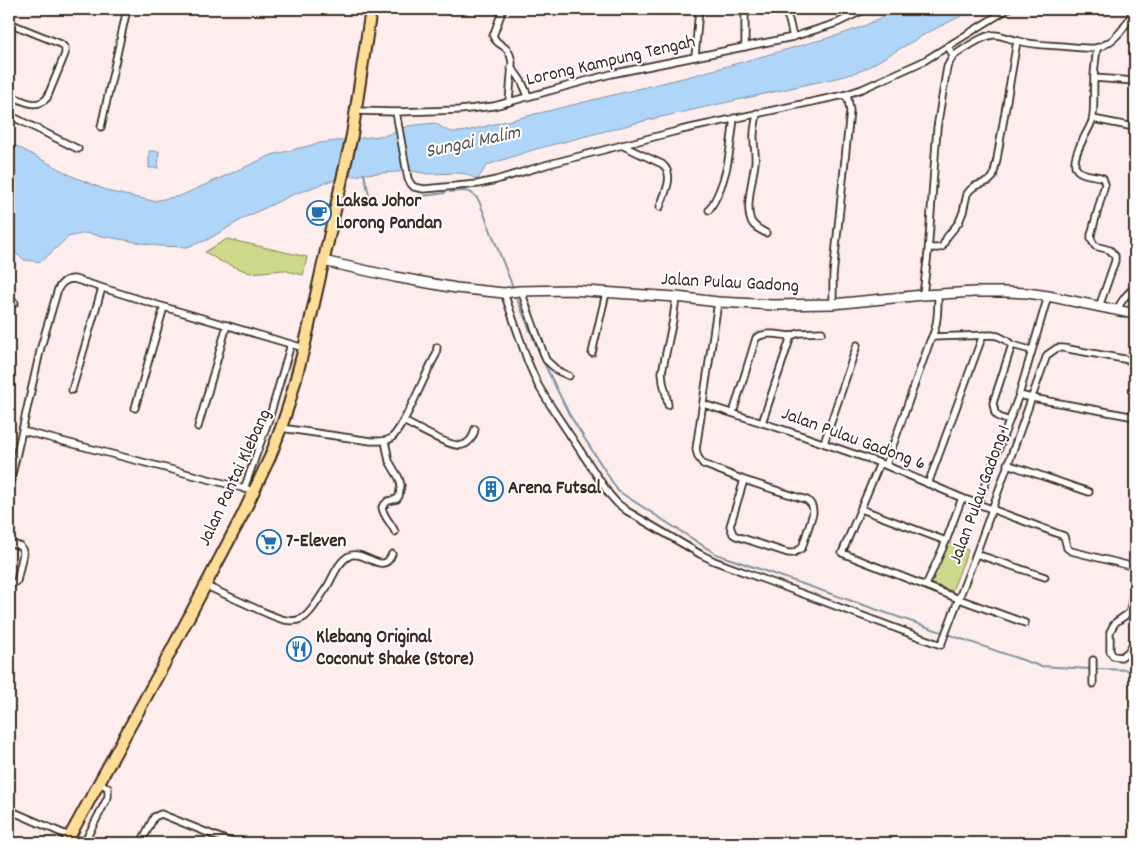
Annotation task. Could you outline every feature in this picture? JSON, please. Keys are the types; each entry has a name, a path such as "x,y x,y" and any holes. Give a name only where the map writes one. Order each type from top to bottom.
{"highway":[{"name":"Jalan Pantai Klebang","path":"67,840 162,668 249,490 270,457 281,428 304,348 352,135 371,9"}],"main road":[{"name":"Jalan Pulau Gadong","path":"323,261 456,288 506,293 570,290 772,305 833,304 923,295 1006,292 1048,296 1135,314"}],"street":[{"path":"102,127 127,9"},
{"path":"503,9 492,36 494,40 505,46 511,57 509,102"},
{"path":"695,57 699,9"},
{"path":"745,9 745,47"},
{"path":"784,9 789,20 793,38"},
{"name":"Lorong Kampung Tengah","path":"356,111 396,112 475,109 509,102 611,74 793,38 832,25 866,9"},
{"path":"396,112 408,179 411,184 419,188 434,189 478,184 621,145 734,118 844,95 862,89 924,61 1008,9"},
{"path":"923,295 929,248 937,128 947,67 953,56 992,34 1030,44 1097,48 1118,35 1128,22 1134,9"},
{"path":"9,22 61,44 65,48 65,54 44,102 36,105 31,104 9,95"},
{"path":"929,248 942,247 959,222 967,194 975,186 989,182 993,177 1017,41"},
{"path":"948,46 953,56"},
{"path":"1097,48 1093,119 1074,160 1076,168 1080,172 1100,176 1105,184 1091,239 1095,246 1110,250 1115,256 1115,261 1099,307"},
{"path":"511,68 517,73 528,96"},
{"path":"1094,78 1135,81"},
{"path":"833,304 833,276 850,110 848,99 844,95"},
{"path":"757,113 753,138 755,162 749,202 751,220 754,226 766,233"},
{"path":"9,115 78,150"},
{"path":"709,210 719,193 727,168 734,118"},
{"path":"1093,119 1135,128"},
{"path":"621,145 662,164 666,168 669,173 669,179 660,207"},
{"path":"9,488 41,346 58,290 65,281 74,279 304,348"},
{"path":"1117,310 1124,297 1135,287"},
{"path":"72,390 102,288"},
{"path":"522,291 546,360 558,371 569,376"},
{"name":"Jalan Pulau Gadong 1","path":"506,293 528,362 538,385 609,494 617,503 627,511 714,561 942,643 976,554 1046,355 1056,348 1063,348 1135,361"},
{"path":"592,353 606,293"},
{"path":"938,294 937,316 932,337 883,464 842,552 1025,623"},
{"path":"978,503 1018,395 1048,296"},
{"path":"668,405 662,372 674,320 676,297"},
{"path":"9,300 15,303"},
{"path":"718,302 696,449 698,458 703,464 744,480 807,500 813,507 813,513 802,548 788,553 733,534 730,526 744,480"},
{"path":"134,408 164,307"},
{"path":"198,427 226,325"},
{"path":"733,413 756,338 759,335 791,336 799,333 822,332"},
{"path":"928,484 982,335"},
{"path":"762,423 791,336"},
{"path":"932,337 998,336 1012,345 1031,350"},
{"path":"22,431 249,490 291,344"},
{"path":"824,443 857,345"},
{"name":"Jalan Pulau Gadong 1","path":"1009,421 995,413 992,403 1012,345"},
{"path":"281,428 370,441 385,441 393,436 403,421 436,355 437,347"},
{"path":"1018,395 1135,417"},
{"name":"Jalan Pulau Gadong 6","path":"703,404 883,464 962,498 1064,536 1067,548 1071,551 1135,567"},
{"path":"403,421 441,440 457,445 469,442 475,429"},
{"path":"385,441 388,461 399,478 401,485 397,499 388,501 382,507 383,513 393,526 395,532"},
{"path":"1007,464 1089,492"},
{"path":"926,585 962,498"},
{"path":"861,509 946,540"},
{"path":"9,543 20,546 23,551 17,581 9,586"},
{"path":"204,585 277,617 292,621 300,620 306,616 328,586 340,564 347,557 359,555 382,564 390,559 392,554"},
{"path":"976,554 1044,577"},
{"path":"1131,647 1122,656 1113,656 1110,651 1110,632 1116,622 1129,613 1135,577"},
{"path":"1093,682 1094,660"},
{"path":"9,810 67,840 84,843 108,797 108,788 99,782"},
{"path":"142,843 154,817 161,814 233,843"}],"green space":[{"path":"227,239 307,257 303,275 283,270 250,273 220,261 205,252"},
{"path":"947,542 968,550 952,591 931,583"}],"water":[{"name":"Sungai Malim","path":"898,9 975,9 927,33 863,70 845,76 652,119 536,149 487,165 477,180 467,174 428,174 413,171 364,174 327,182 292,195 246,217 207,240 187,247 159,246 85,233 68,237 41,262 25,260 9,249 9,142 74,177 111,192 153,201 180,196 272,155 320,143 387,135 408,126 435,123 449,131 466,131 695,75 842,34 864,26"},
{"path":"149,151 159,151 158,168 149,168"}],"waterway":[{"path":"364,174 370,199 376,202 401,199"},
{"path":"450,192 470,192 479,201 514,290"},
{"path":"408,198 445,193"},
{"path":"515,294 542,359 569,414 618,491 716,554 1040,666 1090,669"},
{"path":"1095,669 1135,670"}],"place":[{"name":"Laksa Johor Lorong Pandan","path":"319,213"},
{"name":"Arena Futsal","path":"491,489"},
{"name":"7-Eleven","path":"269,542"},
{"name":"Klebang Original Coconut Shake (Store)","path":"299,649"}]}
